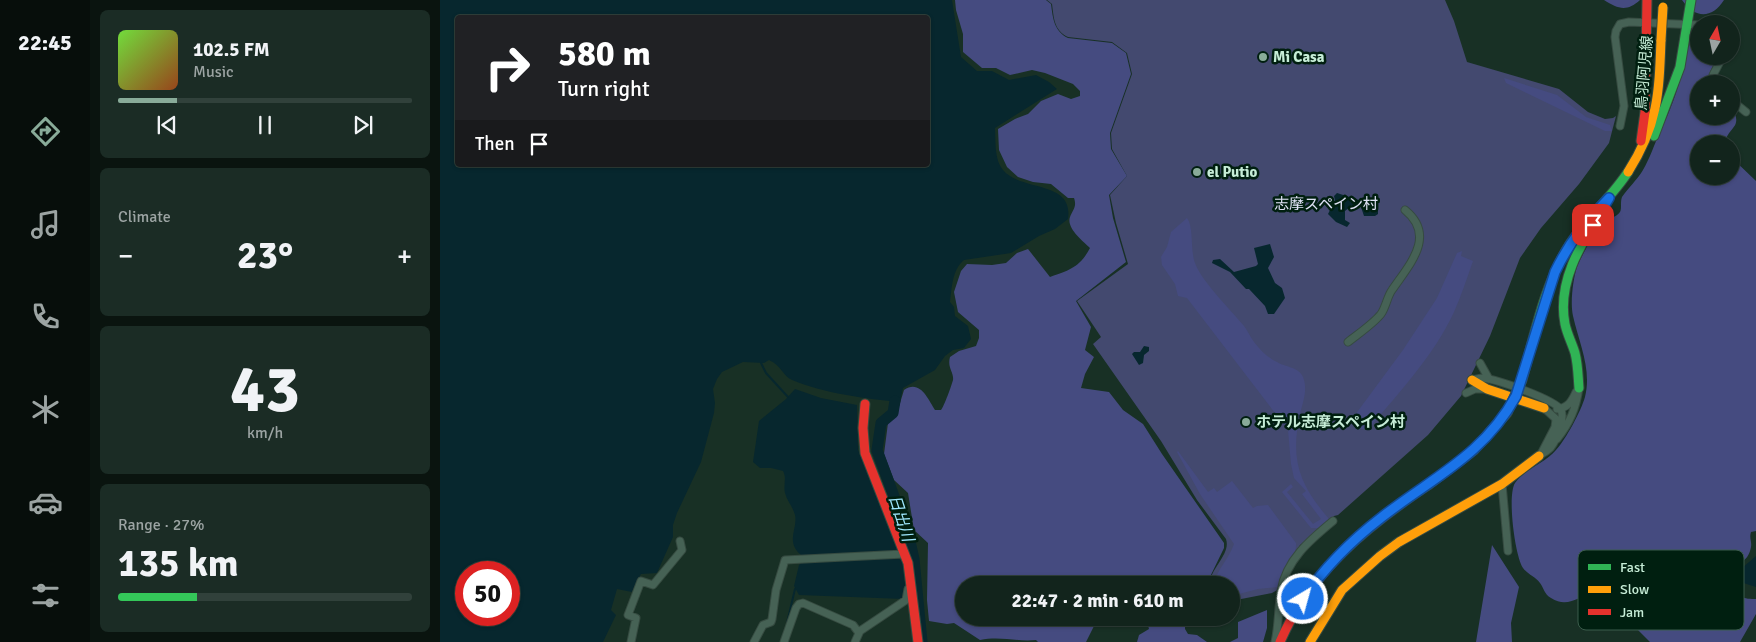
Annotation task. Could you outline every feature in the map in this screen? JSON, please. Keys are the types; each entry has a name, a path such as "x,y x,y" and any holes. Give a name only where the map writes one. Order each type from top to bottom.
{"main road":[{"path":"1639,156 1645,112 1647,0"},
{"path":"1639,156 1651,143 1680,67 1691,0"},
{"name":"鳥羽阿児線","path":"1280,642 1294,612 1311,586 1342,553 1383,516 1469,455 1507,413 1522,380 1555,272 1564,253 1586,221 1609,198 1639,156 1648,138 1658,95 1663,4"},
{"path":"1579,388 1577,360 1565,323 1566,287 1575,256 1609,198"},
{"path":"1472,380 1487,388 1544,408"},
{"path":"866,404 863,428 865,453 908,563 912,581 918,642"},
{"path":"1310,642 1342,590 1369,565 1399,542 1502,484 1539,456"}],"street":[{"path":"1620,126 1624,106 1616,31 1620,24 1624,22 1688,24"},
{"path":"1740,107 1746,112"},
{"path":"1348,342 1381,314 1391,291 1402,278 1418,248 1418,224 1405,210"},
{"path":"1480,363 1489,379"},
{"path":"1472,380 1480,378 1489,379 1534,394 1561,409 1563,420 1551,448"},
{"path":"1466,393 1476,389 1487,388"},
{"path":"1544,408 1561,409 1570,403 1579,388"},
{"path":"1539,456 1551,448 1568,426 1576,406 1579,388"},
{"path":"1539,456 1555,427 1556,419 1544,408"},
{"path":"1502,484 1508,551"},
{"path":"1275,642 1281,590 1290,566 1303,546 1333,521"},
{"path":"631,642 636,618 628,615 641,581 653,585 682,550 680,541"},
{"path":"754,642 764,625 772,619 776,590 785,560 904,554 909,594 906,600 859,633 855,642"},
{"path":"784,642 796,608 798,604 803,603 853,625 859,633"}],"green space":[{"name":"志摩スペイン村","path":"1047,0 1445,0 1467,62 1559,89 1588,112 1605,119 1616,116 1609,143 1579,184 1541,228 1520,258 1490,336 1461,396 1428,435 1338,515 1334,516 1329,523 1300,545 1279,589 1272,593 1240,599 1240,576 1212,576 1226,550 1226,539 1197,500 1161,441 1093,344 1101,337 1077,301 1128,264 1110,195 1127,176 1112,149 1111,133 1132,74 1127,53 1112,42 1068,37 1063,34 1057,27 1052,4"}],"shaded area":[{"path":"440,0 952,0 961,57 977,71 992,71 1009,80 1036,75 1057,89 995,128 996,150 1000,166 1011,177 1055,192 1063,198 1068,207 1068,219 1055,229 1039,236 1011,253 964,260 960,264 953,279 950,302 954,307 955,316 968,326 971,339 964,348 953,350 945,356 935,370 903,388 900,402 845,395 804,385 789,378 769,360 764,363 743,362 722,372 713,389 714,413 701,462 677,513 673,525 673,537 657,573 641,574 632,592 617,589 611,610 616,615 603,642 440,642"},
{"path":"955,0 1046,0 1051,4 1055,24 1063,35 1068,38 1112,43 1126,53 1131,74 1110,133 1111,149 1127,176 1109,195 1113,218 1126,262 1076,301 1091,327 1085,350 1094,357 1085,374 1081,388 1109,392 1123,410 1143,424 1224,543 1224,548 1210,576 955,576 955,624 929,621 927,600 928,543 914,530 908,493 894,480 884,454 888,423 897,413 904,390 910,387 919,389 935,410 941,410 953,380 949,364 950,357 959,351 976,346 979,330 958,312 954,292 961,271 967,264 992,265 1006,263 1017,253 1028,249 1050,277 1074,267 1082,260 1090,248 1070,226 1070,217 1075,206 1074,198 1068,198 1051,184 1033,182 1018,177 1007,167 999,150 998,129 1028,114 1041,101 1058,94 1071,99 1080,96 1080,91 1073,84 1045,73 1032,70 1010,75 996,68 982,68 963,52 963,34"},
{"path":"1604,0 1640,0 1627,8 1622,8"},
{"path":"1682,0 1724,0 1714,11 1703,14 1692,11"},
{"path":"1690,32 1690,65 1714,65 1710,75 1690,75 1690,125 1735,125 1728,135 1690,135 1690,185 1740,185 1740,166 1756,181 1756,531 1751,532 1751,547 1749,554 1744,560 1744,550 1578,550 1578,598 1564,602 1558,601 1545,593 1538,581 1523,568 1520,561 1513,526 1513,490 1519,478 1556,450 1569,432 1583,403 1587,387 1586,366 1572,305 1573,284 1577,267 1601,224 1620,212 1622,197 1641,174 1648,161 1675,95"},
{"path":"1504,78 1557,95 1586,117 1610,125 1612,131 1605,131 1506,83"},
{"path":"1337,193 1368,203 1378,210 1378,214 1375,216 1364,216 1361,207 1352,205 1345,211 1345,220 1350,223 1347,227 1336,222 1328,214 1336,204 1334,196"},
{"path":"1187,218 1191,227 1195,263 1204,278 1267,356 1280,364 1295,369 1303,377 1305,391 1297,430 1297,458 1304,483 1329,519 1328,523 1320,528 1311,528 1282,492 1291,484 1293,487 1287,492 1313,524 1321,519 1302,494 1306,491 1294,478 1288,430 1187,298 1178,296 1175,284 1162,265 1161,257 1167,247 1171,232"},
{"path":"1270,244 1274,257 1268,268 1275,283 1282,288 1285,298 1274,314 1268,314 1265,306 1230,272 1212,263 1213,260 1220,259 1234,272 1256,266 1258,264 1254,248"},
{"path":"1462,251 1461,256 1473,261 1457,306 1446,328 1427,357 1394,399 1368,429 1361,429 1355,415 1403,350 1437,298 1457,253"},
{"path":"1144,346 1149,347 1149,351 1144,355 1143,363 1139,365 1132,354 1140,352"},
{"path":"795,389 821,398 857,405 858,450 899,547 898,552 802,558 796,550 793,540 795,515 785,493 785,476 783,471 760,468 753,462 759,421"},
{"path":"1177,452 1208,492 1214,488 1217,492 1232,481 1253,508 1268,505 1296,543 1292,560 1278,587 1240,594 1240,576 1217,576 1234,544 1200,494"},
{"path":"1492,545 1519,587 1511,623 1512,642 1476,642"},
{"path":"1756,556 1756,587 1744,583 1744,566"},
{"path":"898,558 903,562 906,592 904,599 799,595 794,586 801,563"},
{"path":"1744,598 1756,599 1756,614 1740,642 1650,642 1638,630 1744,630"},
{"path":"1267,610 1267,628 1263,642 1230,642 1238,638 1240,621"},
{"path":"959,626 1094,626 1086,642 980,640"},
{"path":"1148,626 1185,626 1188,634 1197,635 1207,642 1137,642 1139,635 1149,629"}],"waterway":[{"path":"761,363 766,373 788,397"},
{"name":"日出川","path":"895,401 893,413 881,423 877,450 909,537 914,559 922,642"},
{"path":"787,623 795,589"}],"traffic: fast":[{"path":"1654,136 1680,67 1691,0"},
{"path":"1522,380 1541,310 1561,260 1584,225 1628,172"},
{"path":"1579,388 1576,357 1565,324 1564,294 1567,279 1578,251 1601,212"}],"traffic: slow":[{"path":"1661,40 1663,7"},
{"path":"1628,172 1646,139 1655,109 1658,93 1661,40"},
{"path":"1472,380 1487,389 1544,408"},
{"path":"1428,485 1474,450 1507,413"},
{"path":"1310,642 1342,590 1380,556 1399,542 1502,484 1539,456"}],"traffic: jam":[{"path":"1641,141 1645,112 1647,0"},
{"path":"1507,413 1522,380"},
{"path":"865,404 863,428 865,453 908,563 918,642"},
{"path":"1280,642 1292,617 1324,572 1362,534 1428,485"}],"place":[{"name":"Mi Casa","path":"1263,57"},
{"name":"el Putio","path":"1197,172"},
{"name":"ホテル志摩スペイン村","path":"1246,422"}],"route":[{"path":"1303,599 1311,586 1360,535 1383,516 1469,455 1507,413 1522,380 1555,272 1564,253 1586,221 1609,198 1593,225"}]}
